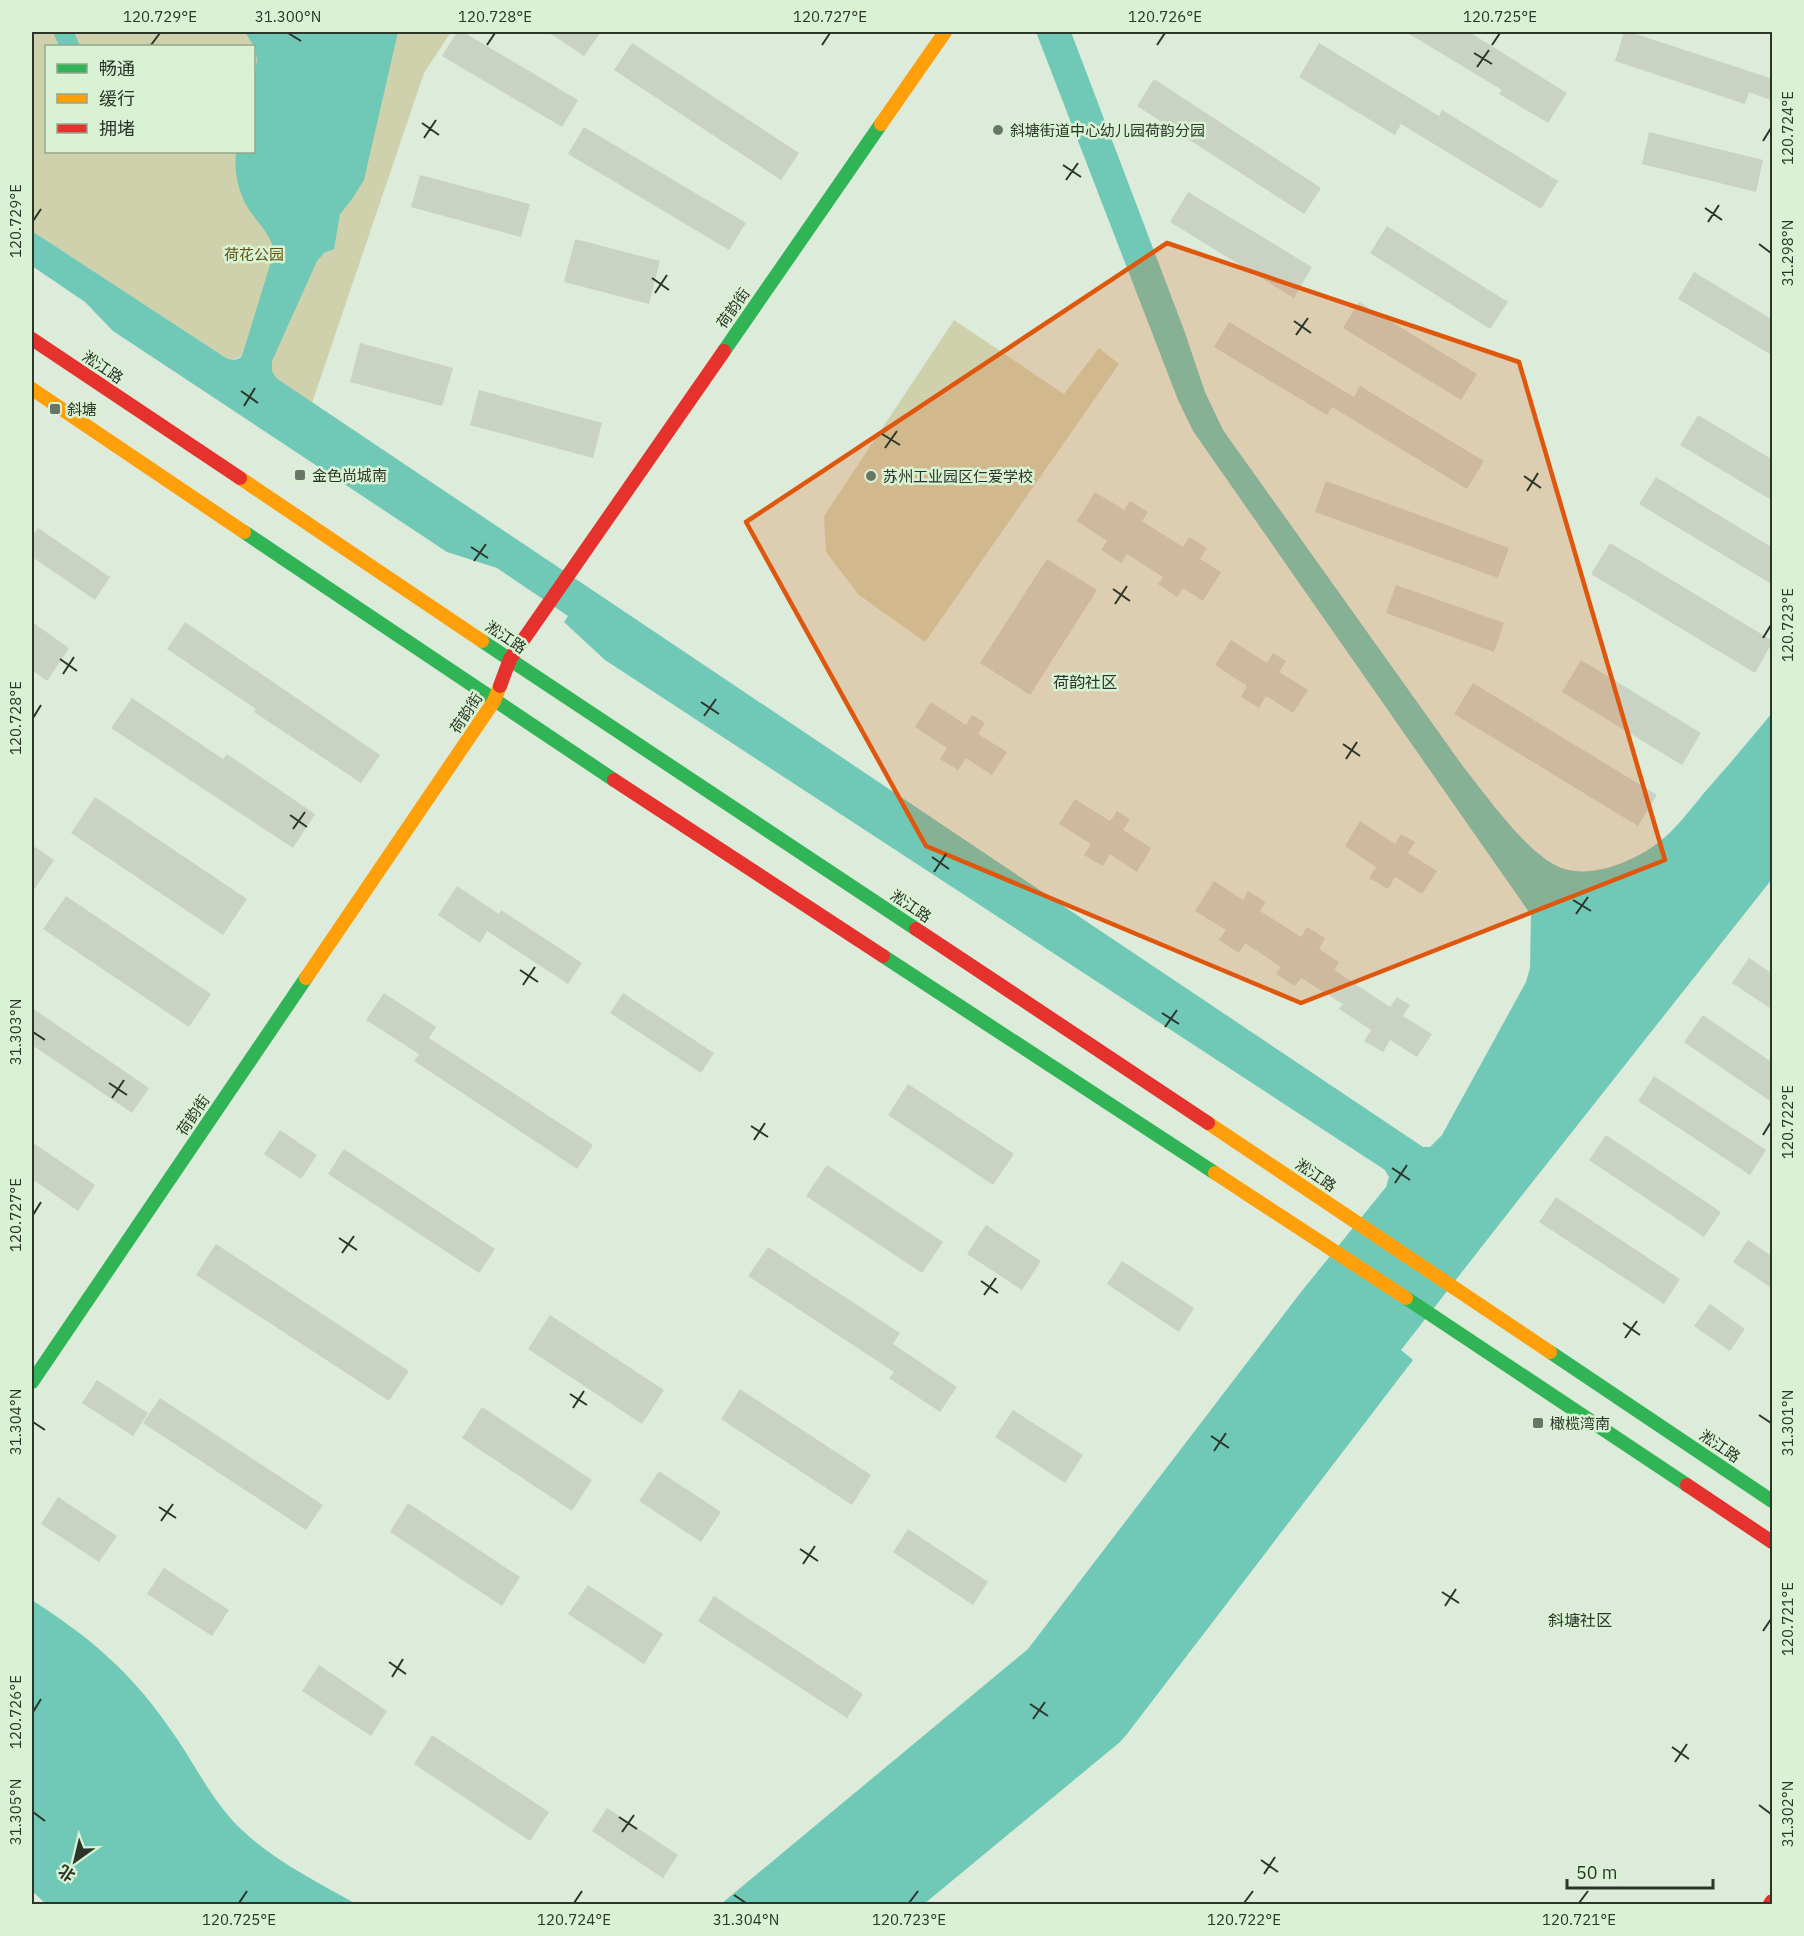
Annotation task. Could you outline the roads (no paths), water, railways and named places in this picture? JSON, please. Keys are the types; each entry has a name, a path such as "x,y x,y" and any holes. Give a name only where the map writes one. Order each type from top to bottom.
{"main road":[{"name":"荷韵街","path":"32,1382 494,700 510,659 945,32"},
{"name":"淞江路","path":"32,339 1773,1501"},
{"path":"32,389 494,700 1318,1240 1773,1542"},
{"path":"1770,1905 1773,1901"}],"water":[{"path":"53,32 74,32 80,45 59,45"},
{"path":"245,32 398,32 364,180 340,214 334,249 324,253 317,261 272,361 272,371 276,378 1423,1147 1430,1147 1442,1135 1526,982 1530,968 1531,915 1193,431 1178,400 1036,32 1071,32 1184,330 1205,392 1223,430 1462,765 1531,847 1555,865 1567,870 1595,871 1636,857 1665,838 1677,826 1772,713 1772,879 1401,1350 1413,1360 1127,1734 924,1904 721,1904 1028,1649 1301,1292 1386,1187 1389,1177 1385,1170 605,660 564,622 568,616 497,568 447,552 113,331 85,302 32,266 32,231 225,357 235,360 240,358 274,252 268,235 246,204 236,175 236,153 255,153 257,59 255,45"},
{"path":"32,1600 90,1641 123,1671 153,1706 223,1809 245,1833 275,1857 356,1904 46,1904 32,1891"}],"place":[{"name":"斜塘街道中心幼儿园荷韵分园","path":"998,130"},
{"name":"斜塘","path":"55,409"},
{"name":"金色尚城南","path":"300,475"},
{"name":"苏州工业园区仁爱学校","path":"871,476"},
{"name":"橄榄湾南","path":"1538,1423"}],"district":[{"name":"荷韵社区","path":"1085,682"},
{"name":"斜塘社区","path":"1580,1620"}],"park label":[{"name":"荷花公园","path":"254,254"}]}
